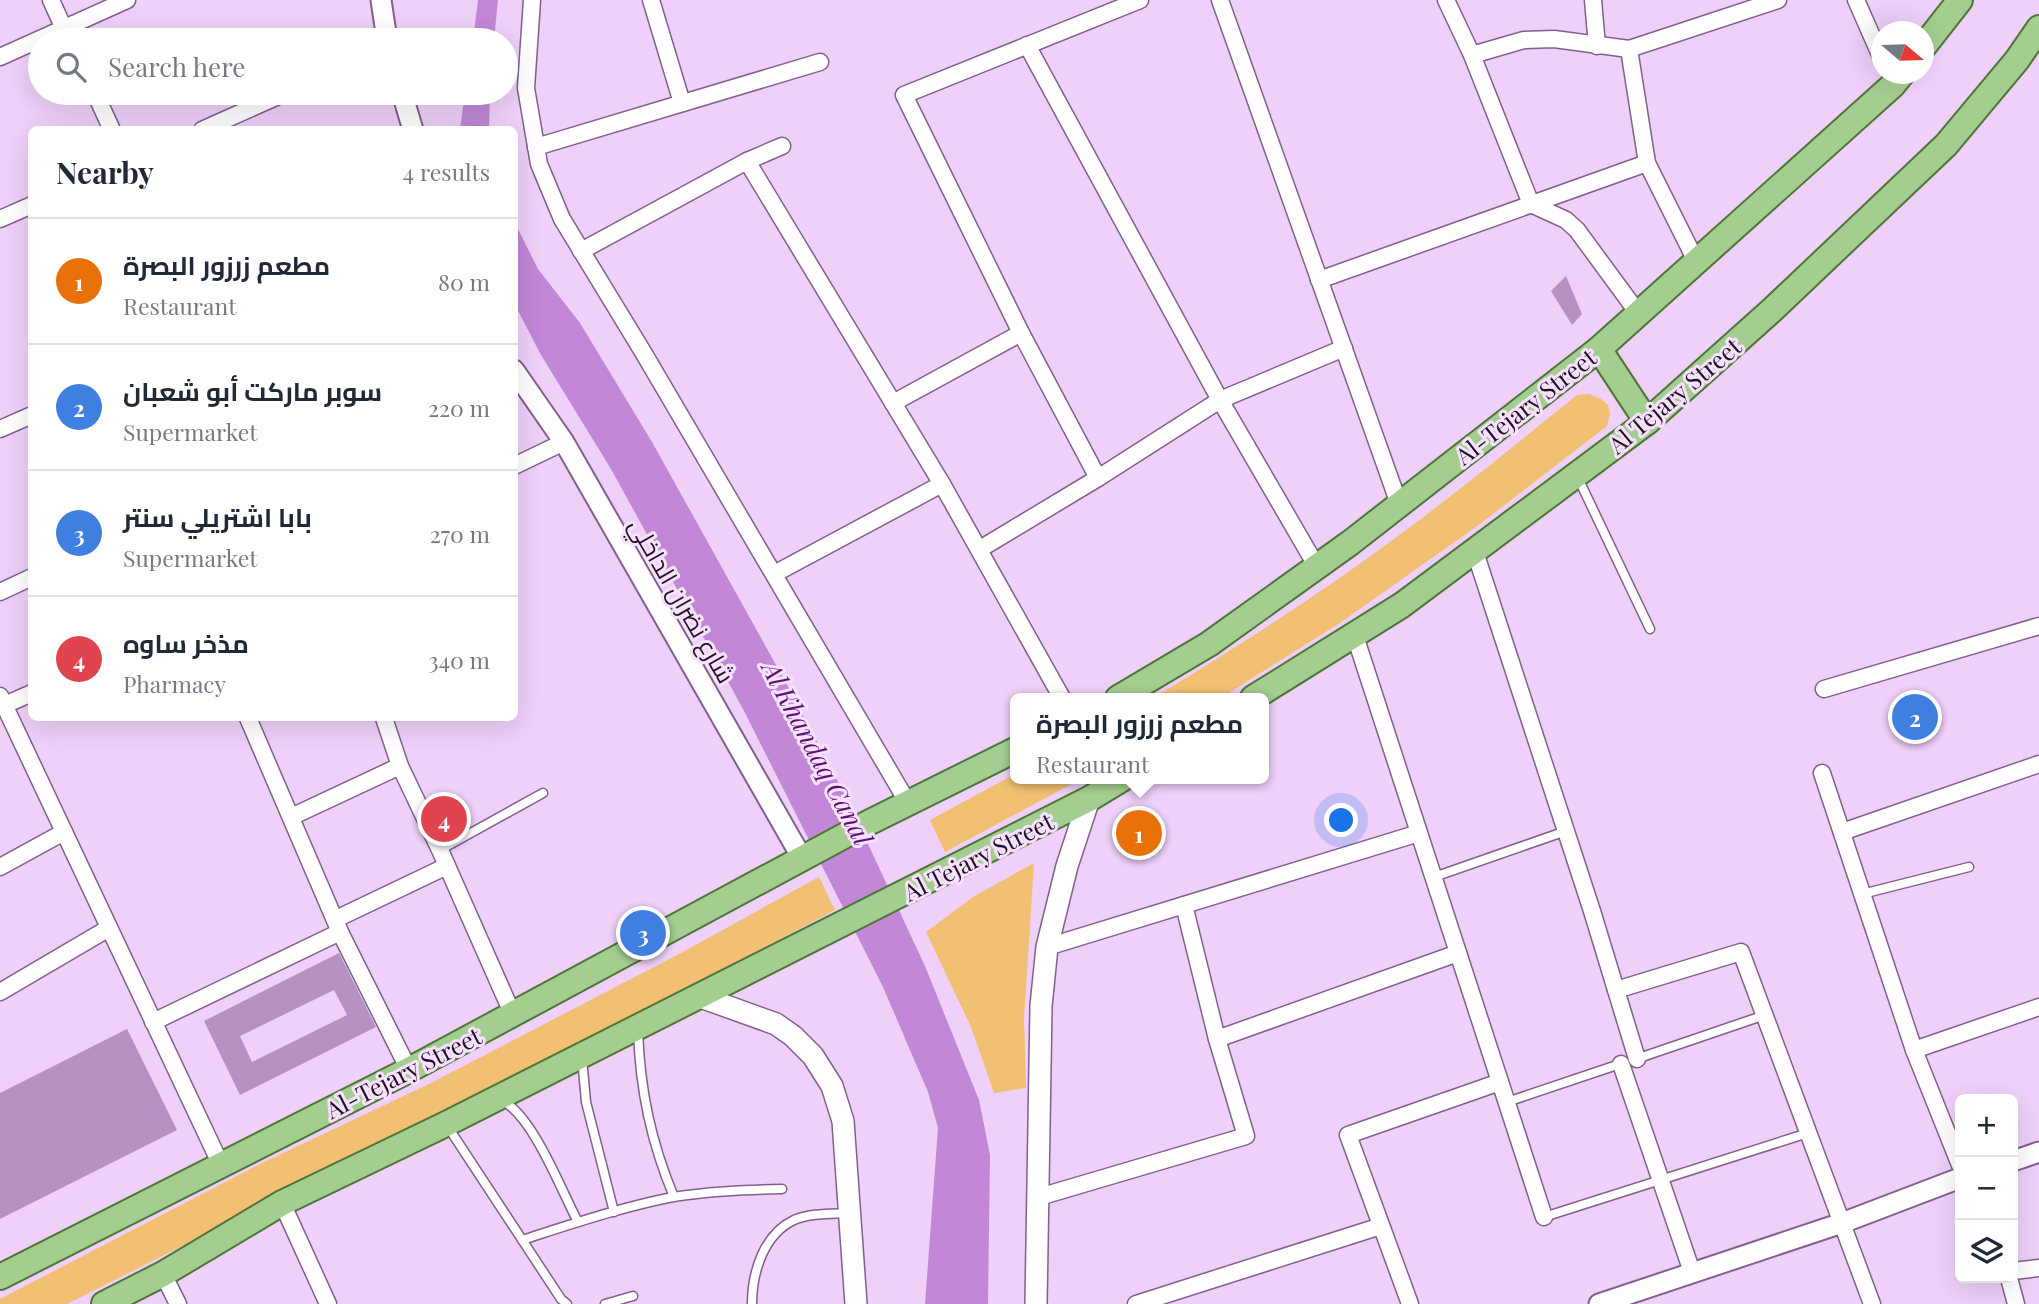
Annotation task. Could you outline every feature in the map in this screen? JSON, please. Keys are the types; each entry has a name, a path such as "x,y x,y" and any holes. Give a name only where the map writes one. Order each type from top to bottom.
{"main road":[{"path":"1934,32 1960,0"},
{"name":"Al Tejary Street","path":"1261,693 1402,605 1647,422 1772,310 1946,145 2017,60 2039,28"},
{"name":"Al-Tejary Street","path":"1126,693 1209,644 1317,567 1599,349 1886,84"},
{"path":"1599,349 1647,422"},
{"path":"802,858 1010,752"},
{"name":"Al Tejary Street","path":"698,996 833,930 1114,784"},
{"path":"1036,1304 1041,1006 1047,947 1067,866 1089,799"},
{"name":"Al-Tejary Street","path":"0,1278 409,1070 802,858"},
{"path":"104,1304 163,1274 282,1203 446,1124 698,996 776,1024 813,1056 832,1086 843,1121 856,1304"}],"street":[{"path":"51,0 64,28"},
{"path":"78,28 127,0"},
{"path":"381,0 385,28"},
{"path":"532,0 526,88 539,164 562,219 908,803"},
{"path":"651,0 682,103"},
{"path":"1098,478 1021,333 904,95 1140,0"},
{"path":"1220,0 1399,504"},
{"path":"1446,0 1472,55 1531,204 1566,220 1577,230 1638,313"},
{"path":"1593,0 1597,46"},
{"path":"1472,55 1524,40 1554,40 1629,49 1778,0"},
{"path":"1856,0 1871,35"},
{"path":"1027,46 1220,400 1317,567"},
{"path":"0,57 28,47"},
{"path":"1629,49 1647,163 1696,261"},
{"path":"536,147 820,62"},
{"path":"101,105 110,126"},
{"path":"211,126 258,105"},
{"path":"406,105 412,126"},
{"path":"581,251 782,146"},
{"path":"747,162 942,484 1059,693"},
{"path":"1319,280 1647,163"},
{"path":"0,219 28,207"},
{"path":"893,403 1021,333"},
{"path":"980,549 1220,400 1344,348"},
{"name":"شارع نضران الداخلي","path":"518,376 564,442 802,858"},
{"path":"0,429 28,417"},
{"path":"518,464 564,442"},
{"path":"774,574 942,484"},
{"path":"1475,552 1616,990 1629,1061 1660,1180 1692,1272"},
{"path":"0,592 28,580"},
{"path":"1824,689 2039,626"},
{"path":"1355,636 1544,1217"},
{"path":"28,694 1,703 221,1165"},
{"path":"250,721 338,926 409,1070"},
{"path":"385,721 400,766 513,1015"},
{"path":"1842,832 2039,764"},
{"path":"291,817 400,766"},
{"path":"1822,773 1914,1050 1957,1157"},
{"path":"0,867 64,832"},
{"path":"1047,947 1419,833"},
{"path":"153,1022 447,866"},
{"path":"1039,1197 1246,1136 1217,1039 1184,905"},
{"path":"0,992 109,928"},
{"path":"1616,990 1741,952 1872,1304"},
{"path":"1217,1039 1458,953"},
{"path":"1914,1050 2039,1007"},
{"path":"1410,1304 1348,1135 1500,1082"},
{"path":"2018,1159 2039,1152"},
{"path":"1599,1304 1842,1223 1955,1180"},
{"path":"282,1203 328,1304"},
{"path":"1136,1304 1381,1226"},
{"path":"2018,1270 2039,1268"},
{"path":"163,1274 178,1304"},
{"path":"2010,1283 2016,1304"}],"lane":[{"path":"1576,475 1650,629"},
{"path":"440,850 543,793"},
{"path":"1434,877 1566,831"},
{"path":"1862,894 1969,867"},
{"path":"1507,1102 1765,1015"},
{"path":"638,1027 645,1109 660,1165 674,1197"},
{"path":"582,1055 586,1102 614,1212"},
{"path":"497,1098 516,1111 530,1128 578,1222"},
{"path":"446,1124 561,1299 567,1304"},
{"path":"1544,1217 1808,1133"},
{"path":"522,1240 674,1197 782,1189"},
{"path":"752,1304 752,1287 759,1262 769,1240 781,1228 804,1217 849,1213"},
{"path":"605,1304 633,1296"}],"shaded area":[{"path":"1589,394 1608,405 1610,414 1607,426 1480,524 1340,623 1229,693 1161,693 1264,629 1345,574 1450,497 1577,395"},
{"path":"1010,777 1010,784 1072,784 945,852 930,820"},
{"path":"1034,863 1024,1019 1026,1088 994,1093 971,1027 926,932 973,897"},
{"path":"819,877 835,910 525,1073 67,1304 0,1304 0,1299 262,1163 429,1084 679,954"}],"water":[{"path":"478,0 498,0 495,28 474,28"},
{"path":"463,105 490,105 489,126 460,126"},
{"name":"Al Khandaq Canal","path":"518,229 538,269 580,323 652,442 785,681 846,797 925,966 979,1100 990,1155 988,1304 925,1304 938,1128 928,1092 883,987 743,709 611,469 541,355 518,311"}],"building":[{"path":"1566,276 1582,314 1572,325 1551,291"},
{"path":"339,953 376,1027 240,1095 204,1021","holes":["334,990 347,1015 252,1062 240,1036"]},
{"path":"127,1029 177,1130 0,1219 0,1093"}],"place":[{"name":"سوبر ماركت أبو شعبان","path":"1915,717"},
{"name":"مذخر ساوه","path":"444,819"},
{"name":"مطعم زرزور البصرة","path":"1139,833"},
{"name":"بابا اشتريلي سنتر","path":"643,933"}]}
